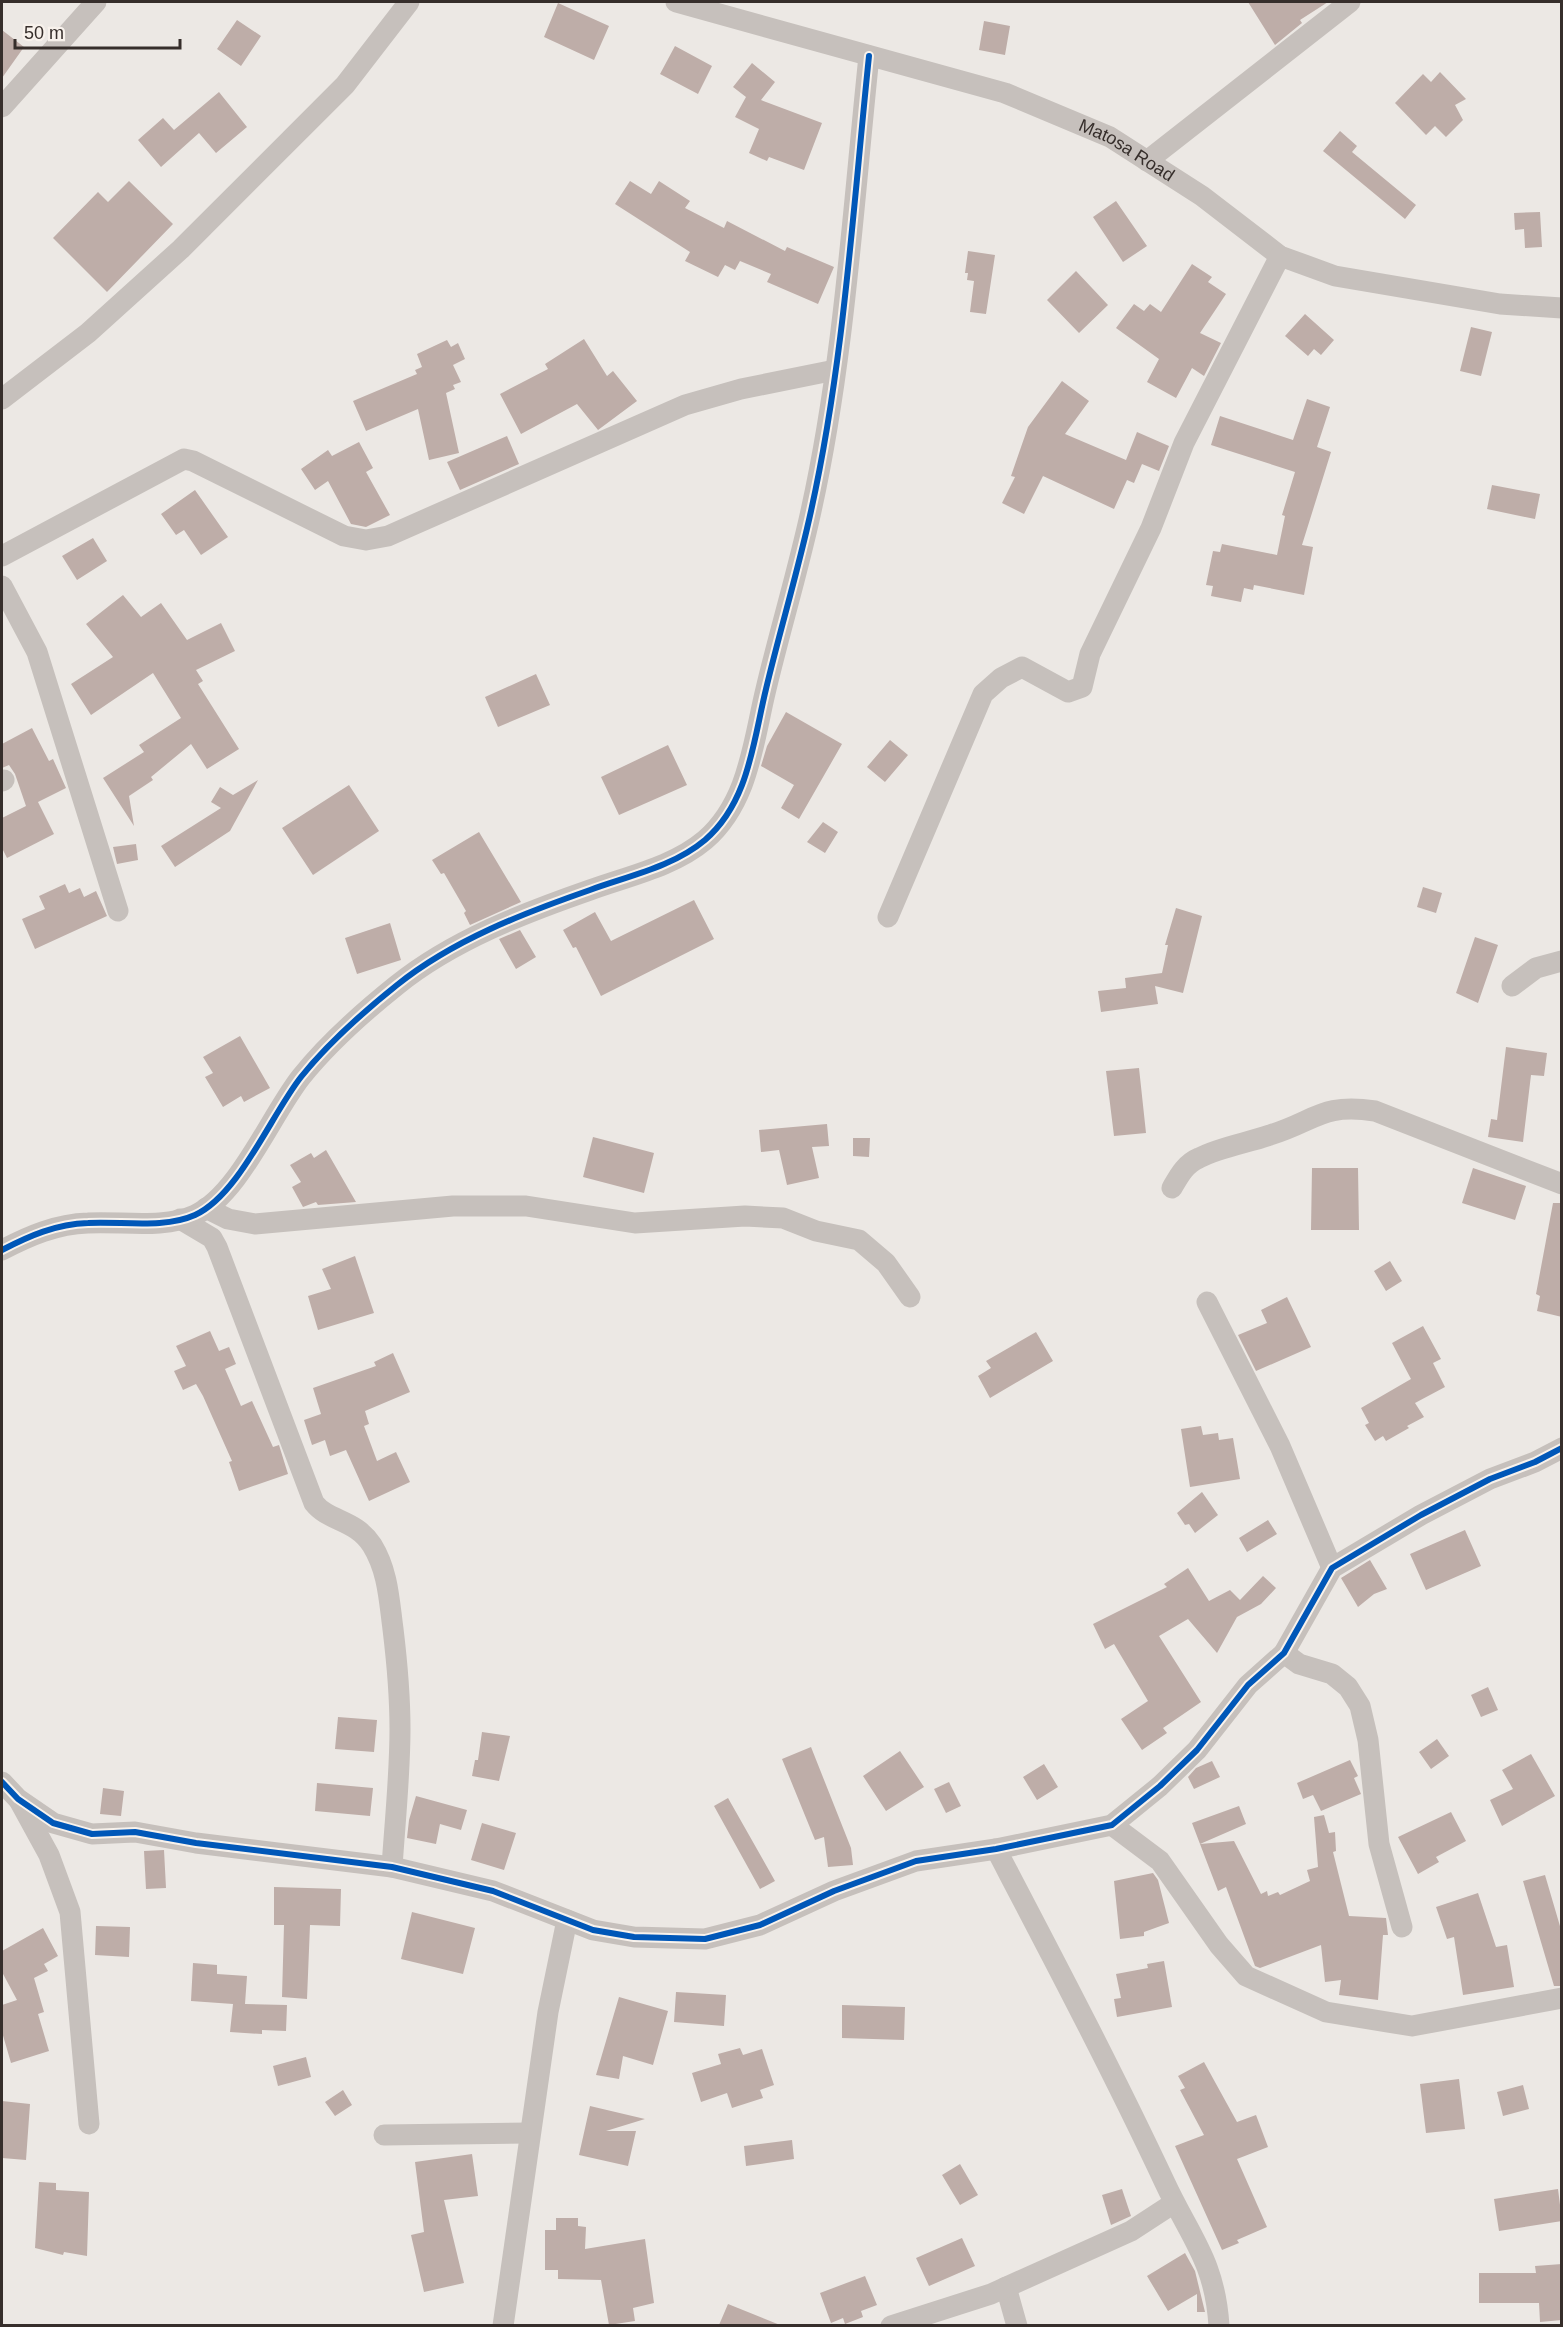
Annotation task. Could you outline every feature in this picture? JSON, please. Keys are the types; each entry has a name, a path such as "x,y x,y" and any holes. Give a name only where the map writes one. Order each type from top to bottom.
{"street":[{"path":"2,107 96,2"},
{"path":"2,399 88,333 181,249 345,86 409,2"},
{"name":"Matosa Road","path":"676,2 1005,93 1110,137 1202,196 1280,256 1335,276 1500,304 1562,308"},
{"path":"1147,161 1350,2"},
{"path":"2,1250 36,1232 83,1222 159,1222 194,1216 206,1208 232,1182 298,1081 328,1046 359,1016 409,976 447,951 509,921 671,862 702,843 722,824 737,800 754,745 812,509 835,370 869,56"},
{"path":"888,917 983,694 1000,678 1022,667 1068,692 1082,687 1090,654 1151,528 1184,443 1280,256"},
{"path":"2,556 184,459 194,461 344,536 366,540 388,536 685,405 741,389 835,370"},
{"path":"2,586 37,652 118,911"},
{"path":"1512,986 1536,968 1562,961"},
{"path":"1172,1188 1182,1170 1198,1158 1274,1134 1331,1109 1355,1108 1376,1111 1562,1184"},
{"path":"206,1208 228,1219 255,1224 453,1206 526,1206 635,1223 745,1216 783,1218 816,1231 859,1240 886,1263 910,1297"},
{"path":"180,1219 212,1238 217,1247 314,1503 323,1511 351,1524 361,1532 379,1558 387,1580 399,1684 400,1732 392,1867"},
{"path":"1207,1302 1280,1446 1332,1568"},
{"path":"2,1782 18,1799 53,1823 92,1834 135,1832 196,1843 252,1848 392,1867 493,1891 592,1930 634,1937 705,1939 760,1925 834,1891 916,1861 996,1849 1112,1825 1160,1786 1197,1750 1248,1685 1284,1653 1332,1568 1421,1515 1490,1479 1535,1462 1562,1448"},
{"path":"1284,1653 1299,1664 1332,1674 1348,1687 1360,1706 1368,1740 1379,1844 1402,1927"},
{"path":"18,1799 49,1855 70,1912 89,2124"},
{"path":"1112,1825 1160,1862 1219,1945 1246,1976 1326,2012 1412,2026 1562,1998"},
{"path":"996,1849 1089,2028 1174,2203 1207,2263 1214,2285 1219,2325"},
{"path":"503,2325 548,2012 567,1920"},
{"path":"384,2135 530,2133"},
{"path":"891,2325 1006,2287 1131,2231 1174,2203"},
{"path":"1006,2287 1017,2325"}],"building":[{"path":"1248,2 1328,2 1300,20 1302,23 1275,45"},
{"path":"558,3 609,26 594,60 544,37"},
{"path":"237,20 261,36 241,66 217,49"},
{"path":"984,21 1010,26 1005,55 979,50"},
{"path":"2,30 24,47 2,78"},
{"path":"675,46 712,66 698,94 660,74"},
{"path":"752,63 775,82 761,100 822,123 804,170 769,157 767,161 749,153 759,129 735,117 746,97 733,87"},
{"path":"1440,72 1466,99 1455,105 1463,120 1446,137 1435,126 1426,135 1395,103 1423,74 1431,82"},
{"path":"219,92 247,127 216,153 199,133 161,167 138,140 163,118 174,130"},
{"path":"1340,131 1357,146 1352,152 1416,205 1405,219 1323,151"},
{"path":"129,181 173,224 107,292 53,238 98,192 108,202"},
{"path":"630,181 651,194 659,181 690,201 685,208 724,228 727,221 785,251 787,247 834,267 818,304 767,282 771,274 740,261 735,270 725,265 718,277 685,261 690,252 615,204"},
{"path":"1116,201 1147,246 1123,262 1093,217"},
{"path":"1540,212 1542,247 1525,248 1524,229 1515,230 1514,213"},
{"path":"968,251 995,255 986,314 970,312 974,281 967,280 968,273 965,273"},
{"path":"1192,264 1212,277 1208,282 1226,294 1200,333 1221,343 1204,376 1192,368 1176,398 1147,382 1159,359 1116,328 1134,304 1144,311 1150,304 1161,312"},
{"path":"1076,271 1108,305 1079,333 1047,300"},
{"path":"1305,314 1334,340 1321,355 1314,349 1308,356 1285,336"},
{"path":"1471,327 1492,332 1481,376 1460,371"},
{"path":"584,339 607,376 613,371 637,401 598,430 577,404 521,434 500,394 548,369 545,364"},
{"path":"447,340 451,347 458,343 465,359 453,365 461,382 453,385 455,389 446,393 459,453 429,460 418,409 366,431 353,401 417,374 415,370 422,367 417,354"},
{"path":"1062,381 1089,401 1065,434 1126,460 1137,432 1169,446 1159,471 1142,464 1134,483 1127,480 1114,509 1043,476 1024,514 1002,503 1015,477 1011,476 1028,427"},
{"path":"1307,399 1330,407 1317,447 1331,452 1302,545 1313,547 1304,595 1254,585 1253,590 1244,588 1241,602 1211,596 1213,586 1206,585 1213,551 1220,552 1222,544 1277,555 1285,516 1282,515 1295,472 1211,445 1220,416 1293,440"},
{"path":"507,436 519,464 460,490 447,462"},
{"path":"359,442 373,468 366,472 390,515 366,527 351,524 328,481 315,490 301,469 328,450 332,456"},
{"path":"1492,485 1540,494 1535,519 1487,509"},
{"path":"195,490 228,537 201,555 184,530 176,535 161,514"},
{"path":"93,538 107,561 77,580 62,556"},
{"path":"123,595 141,617 161,603 187,640 221,623 235,651 196,670 203,681 198,684 239,749 207,769 191,744 151,777 153,780 129,796 134,826 103,778 144,752 139,745 181,718 153,673 91,715 71,684 113,657 86,624"},
{"path":"536,674 550,705 498,727 485,697"},
{"path":"786,712 842,744 799,819 781,808 794,785 761,766 767,746"},
{"path":"32,728 49,761 53,759 66,788 38,802 54,834 7,858 2,848 2,818 26,806 15,774 9,765 2,768 2,744"},
{"path":"890,740 908,755 885,782 867,767"},
{"path":"668,745 687,785 619,815 601,777"},
{"path":"258,780 230,831 175,867 161,846 221,808 211,802 220,787 233,795"},
{"path":"349,785 379,831 313,875 282,828"},
{"path":"823,822 838,832 825,853 807,842"},
{"path":"479,832 521,902 470,925 464,913 466,911 444,873 441,874 432,860"},
{"path":"136,844 138,860 117,864 113,847"},
{"path":"65,884 69,893 80,888 84,897 96,891 107,916 35,949 22,919 45,909 39,896"},
{"path":"1423,887 1442,893 1436,913 1417,907"},
{"path":"694,900 714,939 601,996 576,947 573,948 563,930 595,912 611,941"},
{"path":"1176,908 1202,916 1183,993 1155,986 1158,1004 1101,1012 1098,991 1126,988 1125,978 1162,973 1168,945 1165,945"},
{"path":"390,923 401,960 357,974 345,938"},
{"path":"520,930 536,957 516,969 499,939"},
{"path":"1475,937 1498,945 1478,1003 1456,993"},
{"path":"240,1036 270,1088 244,1102 241,1096 223,1107 205,1077 213,1073 203,1057"},
{"path":"1506,1047 1547,1053 1544,1076 1531,1075 1523,1142 1488,1137 1491,1119 1497,1120"},
{"path":"1139,1068 1146,1133 1114,1136 1106,1071"},
{"path":"827,1124 829,1146 812,1147 819,1178 787,1185 779,1150 761,1152 759,1130"},
{"path":"593,1137 654,1153 644,1193 583,1177"},
{"path":"853,1138 870,1138 869,1157 853,1156"},
{"path":"326,1150 356,1202 318,1205 316,1202 303,1207 292,1187 301,1182 290,1165 311,1153 314,1158"},
{"path":"1312,1168 1358,1168 1359,1230 1311,1230"},
{"path":"1473,1168 1526,1186 1515,1220 1462,1203"},
{"path":"1553,1203 1562,1203 1562,1317 1537,1311 1540,1296 1536,1294"},
{"path":"355,1256 374,1313 318,1330 308,1296 331,1289 322,1269"},
{"path":"1390,1261 1402,1281 1386,1291 1374,1271"},
{"path":"1287,1297 1311,1347 1256,1371 1238,1335 1267,1323 1261,1310"},
{"path":"1423,1326 1441,1359 1433,1363 1445,1387 1415,1403 1424,1417 1386,1441 1383,1436 1375,1441 1365,1425 1369,1423 1361,1408 1411,1379 1392,1343"},
{"path":"210,1331 219,1351 229,1347 236,1364 225,1369 241,1406 252,1401 273,1447 279,1445 288,1474 239,1491 229,1462 232,1461 203,1396 196,1384 183,1390 174,1371 186,1366 176,1346"},
{"path":"1036,1332 1053,1361 990,1398 978,1376 991,1368 986,1361"},
{"path":"393,1353 410,1392 365,1411 369,1424 364,1426 377,1461 396,1452 410,1482 369,1501 346,1450 330,1456 325,1440 312,1445 304,1420 321,1414 313,1388 376,1366 374,1362"},
{"path":"1201,1426 1203,1435 1218,1433 1219,1440 1233,1438 1240,1479 1190,1487 1181,1429"},
{"path":"1202,1492 1218,1515 1195,1533 1189,1524 1185,1525 1177,1513"},
{"path":"1268,1520 1277,1534 1247,1552 1239,1538"},
{"path":"1465,1530 1481,1566 1426,1590 1410,1554"},
{"path":"1370,1560 1387,1589 1374,1594 1358,1607 1341,1578"},
{"path":"1188,1568 1209,1601 1230,1590 1240,1600 1263,1576 1276,1588 1261,1604 1237,1617 1217,1653 1188,1619 1159,1636 1201,1702 1163,1728 1167,1733 1142,1750 1121,1719 1148,1701 1114,1644 1105,1649 1093,1624 1167,1587 1164,1584"},
{"path":"1488,1687 1498,1710 1481,1717 1471,1695"},
{"path":"338,1717 377,1720 374,1752 335,1749"},
{"path":"482,1732 510,1736 499,1781 472,1776 475,1760 478,1760"},
{"path":"1437,1739 1449,1756 1431,1769 1419,1752"},
{"path":"811,1747 851,1848 853,1865 828,1867 824,1837 815,1840 782,1759"},
{"path":"900,1751 924,1787 886,1811 863,1776"},
{"path":"1531,1754 1555,1796 1502,1826 1490,1800 1513,1789 1502,1770"},
{"path":"1350,1760 1358,1776 1354,1778 1361,1794 1321,1811 1313,1795 1303,1799 1297,1783"},
{"path":"1212,1761 1220,1777 1194,1789 1188,1777 1196,1768"},
{"path":"1044,1764 1058,1787 1037,1800 1023,1777"},
{"path":"949,1782 961,1806 946,1813 934,1789"},
{"path":"317,1783 373,1788 370,1816 315,1811"},
{"path":"103,1788 124,1791 121,1816 100,1814"},
{"path":"416,1796 467,1810 461,1830 440,1824 436,1844 407,1838 409,1820"},
{"path":"728,1798 775,1881 760,1889 714,1806"},
{"path":"1239,1806 1246,1824 1200,1844 1192,1823"},
{"path":"1451,1812 1466,1841 1436,1857 1439,1862 1418,1874 1398,1837"},
{"path":"1324,1815 1329,1833 1335,1832 1336,1851 1333,1852 1349,1916 1386,1918 1388,1935 1383,1935 1378,2000 1339,1995 1341,1980 1325,1982 1321,1945 1260,1968 1255,1966 1226,1887 1218,1891 1200,1844 1234,1841 1261,1894 1267,1891 1268,1896 1278,1892 1280,1895 1310,1881 1307,1870 1318,1867 1314,1817"},
{"path":"482,1823 516,1833 504,1870 471,1860"},
{"path":"164,1850 166,1888 146,1889 144,1851"},
{"path":"1153,1873 1158,1880 1169,1923 1144,1932 1144,1936 1120,1939 1114,1881"},
{"path":"1545,1875 1562,1933 1562,1986 1554,1986 1523,1881"},
{"path":"274,1887 341,1889 340,1926 310,1925 307,1999 282,1997 284,1925 274,1925"},
{"path":"1478,1893 1496,1947 1507,1945 1514,1987 1463,1995 1454,1937 1447,1939 1436,1907"},
{"path":"412,1912 475,1928 463,1974 401,1959"},
{"path":"96,1926 130,1927 129,1957 95,1955"},
{"path":"43,1928 58,1956 44,1964 48,1971 34,1978 44,2012 38,2014 49,2051 11,2063 2,2032 2,2005 17,2000 2,1972 2,1951"},
{"path":"1164,1961 1172,2007 1117,2017 1114,1999 1121,1998 1116,1974 1148,1968 1147,1964"},
{"path":"193,1963 217,1965 217,1974 247,1976 245,2004 287,2005 286,2031 262,2030 262,2034 230,2032 233,2004 191,2001"},
{"path":"676,1992 726,1995 724,2026 674,2022"},
{"path":"619,1997 668,2011 653,2065 623,2056 619,2079 596,2075"},
{"path":"842,2005 905,2007 904,2040 842,2038"},
{"path":"740,2048 743,2055 762,2049 774,2085 760,2090 763,2098 732,2108 727,2093 701,2102 692,2073 721,2064 718,2054"},
{"path":"306,2057 311,2077 278,2086 273,2066"},
{"path":"1204,2062 1237,2122 1256,2115 1268,2147 1237,2159 1267,2227 1237,2240 1239,2243 1222,2250 1175,2146 1204,2135 1180,2090 1185,2088 1178,2076"},
{"path":"1459,2079 1465,2129 1426,2133 1420,2084"},
{"path":"1523,2085 1529,2109 1503,2116 1497,2092"},
{"path":"343,2090 352,2105 335,2116 325,2102"},
{"path":"2,2101 30,2104 26,2160 2,2158"},
{"path":"590,2106 645,2119 606,2131 636,2131 628,2166 579,2155"},
{"path":"792,2140 794,2159 746,2166 744,2146"},
{"path":"472,2154 478,2196 444,2200 464,2283 424,2292 411,2235 424,2232 415,2162"},
{"path":"960,2164 978,2195 960,2205 942,2175"},
{"path":"39,2182 56,2183 56,2190 89,2192 87,2256 64,2252 63,2255 35,2248"},
{"path":"1122,2189 1131,2216 1111,2225 1102,2195"},
{"path":"1558,2189 1562,2221 1499,2231 1494,2199"},
{"path":"556,2218 578,2218 578,2226 586,2227 585,2249 645,2239 654,2303 633,2308 635,2321 609,2325 601,2280 558,2279 558,2270 545,2270 545,2230 556,2230"},
{"path":"962,2238 975,2266 929,2286 916,2258"},
{"path":"1185,2253 1195,2271 1205,2312 1197,2312 1197,2294 1168,2311 1147,2276"},
{"path":"1562,2264 1562,2320 1540,2322 1539,2303 1479,2303 1479,2273 1536,2273 1535,2266"},
{"path":"865,2276 877,2305 861,2311 863,2317 845,2324 843,2318 831,2323 820,2293"},
{"path":"728,2304 780,2325 719,2325"}],"cycle path":[{"path":"2,1250 54,1228 76,1224 170,1222 195,1215 211,1205 240,1173 290,1093 312,1064 346,1028 397,985 442,954 490,929 540,908 665,864 705,840 720,825 740,789 753,750 771,667 806,533 822,455 840,342 869,56"},
{"path":"2,1782 18,1799 53,1823 92,1834 135,1832 196,1843 392,1867 493,1891 593,1930 634,1937 705,1939 760,1925 834,1891 916,1861 996,1849 1112,1825 1160,1786 1197,1750 1248,1685 1284,1653 1332,1568 1421,1515 1490,1479 1535,1462 1562,1448"}]}
